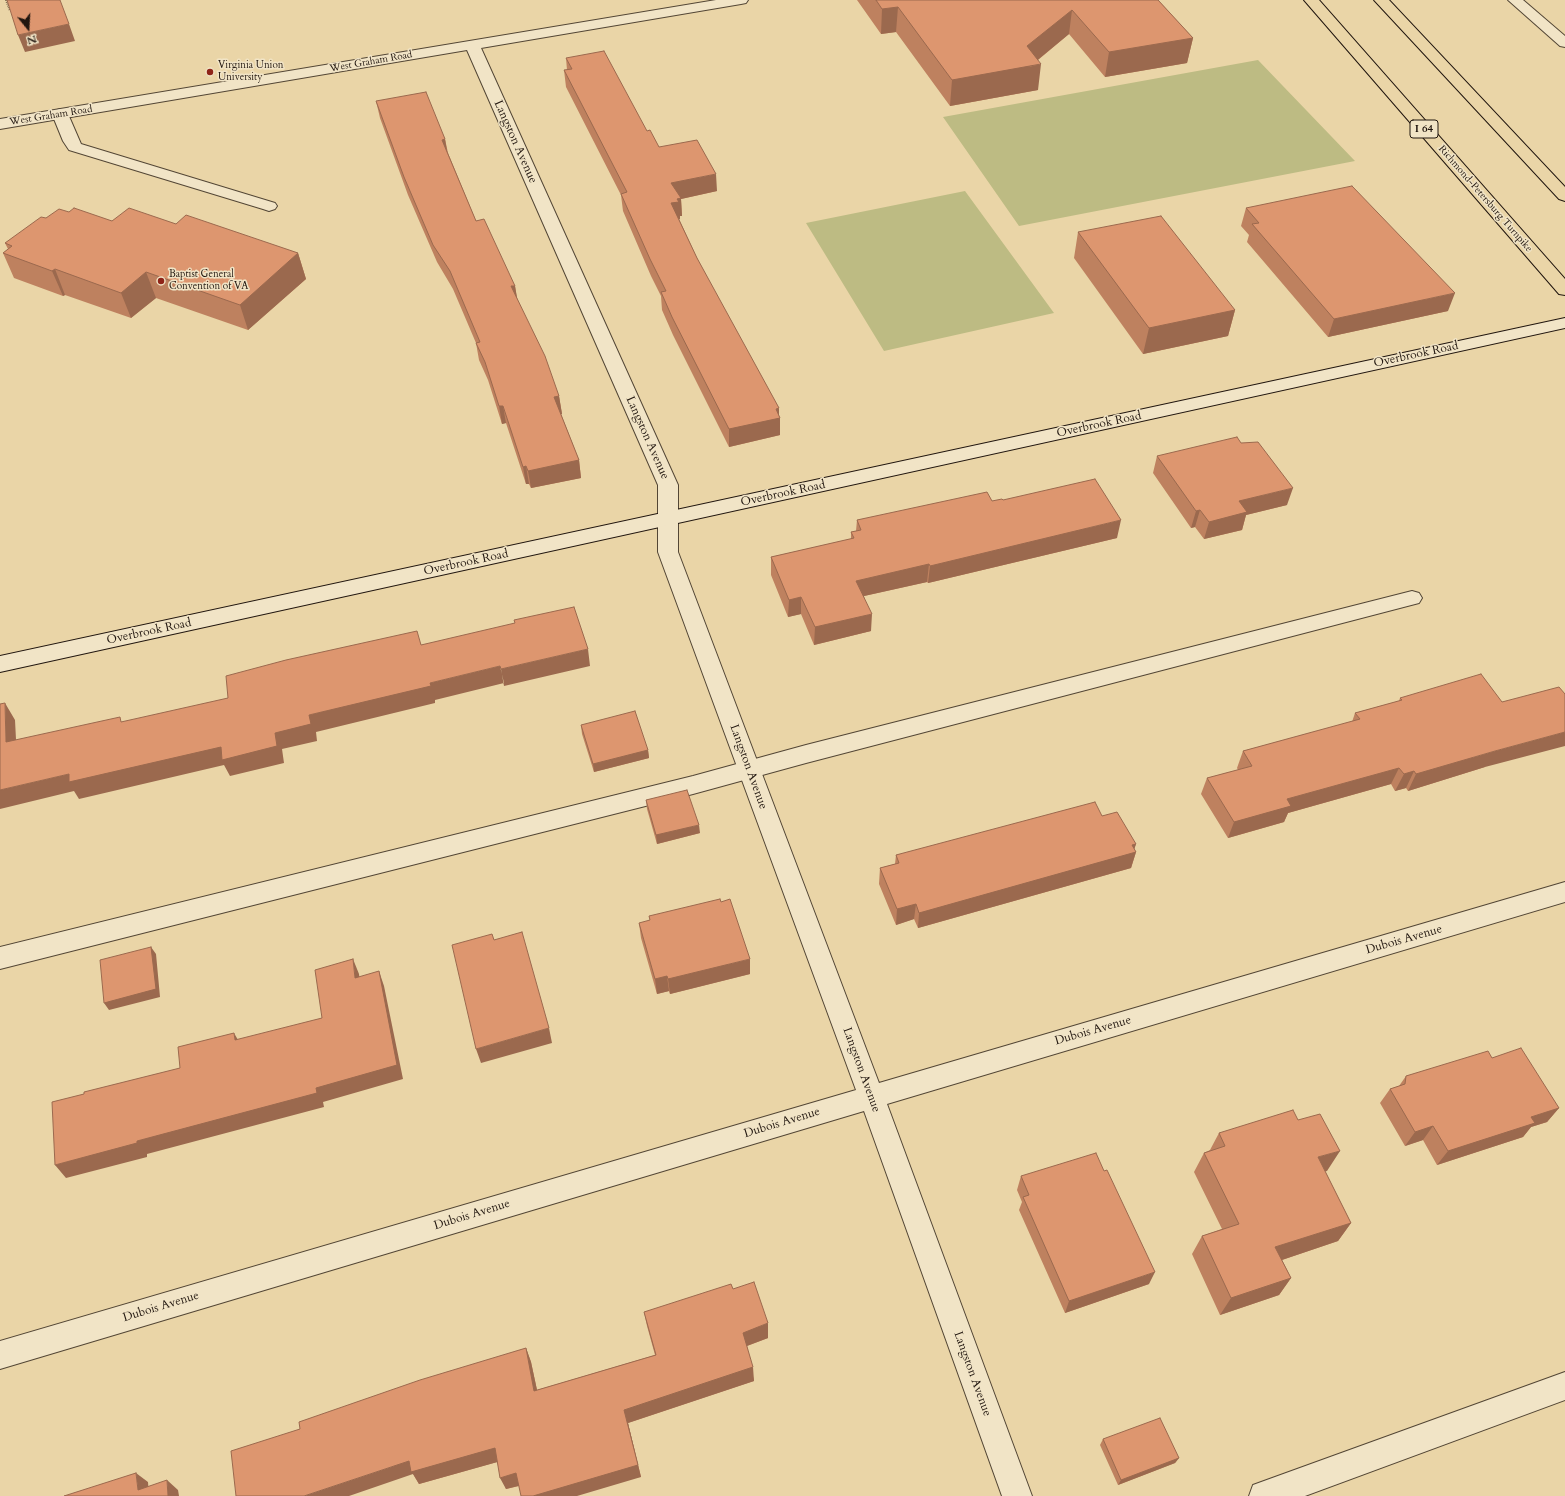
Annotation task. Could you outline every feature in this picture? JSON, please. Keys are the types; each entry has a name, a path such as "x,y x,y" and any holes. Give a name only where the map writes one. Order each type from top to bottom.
{"highway":[{"name":"Richmond-Petersburg Turnpike","path":"1310,0 1565,290"},
{"path":"1382,0 1565,196"}],"street":[{"name":"West Graham Road","path":"0,124 741,0"},
{"path":"1515,0 1565,43"},
{"name":"Langston Avenue","path":"472,45 668,485 668,552 871,1096 1017,1496"},
{"path":"60,114 75,147 269,206"},
{"name":"Overbrook Road","path":"0,664 1565,323"},
{"path":"0,958 749,770 1412,598"},
{"name":"Dubois Avenue","path":"0,1355 871,1096 1565,892"},
{"path":"1264,1496 1565,1386"}],"path":[{"path":"6,0 10,11"}],"shaded area":[{"path":"1258,60 1355,161 1019,226 943,117"},
{"path":"965,191 1054,313 884,351 806,223"}],"building":[{"path":"7,0 60,0 69,24 18,35"},
{"path":"876,0 1158,0 1193,38 1109,52 1072,10 1027,46 1041,64 952,80 898,7 882,9"},
{"path":"604,51 647,131 650,130 659,147 697,140 716,174 671,183 681,198 677,199 679,202 671,203 697,258 779,408 776,409 780,418 729,429 672,317 661,292 666,291 621,194 627,192 564,70 572,69 566,58"},
{"path":"426,92 445,139 442,140 476,221 484,219 515,286 511,286 545,356 559,396 554,397 579,460 528,471 526,466 523,467 503,406 499,406 485,362 476,343 480,342 450,271 433,245 404,177 376,101"},
{"path":"1352,186 1455,293 1334,319 1252,224 1259,223 1246,208"},
{"path":"74,208 112,221 129,208 176,224 186,215 298,253 240,305 146,272 121,293 55,269 52,271 3,253 12,246 5,243 41,217 46,218 59,209 69,212"},
{"path":"1161,216 1235,310 1149,328 1078,232"},
{"path":"1237,437 1241,443 1258,442 1293,488 1239,501 1247,512 1209,522 1200,510 1196,511 1157,456"},
{"path":"1095,479 1121,520 930,566 929,564 856,581 872,614 815,627 801,597 789,600 771,557 854,538 851,532 861,530 857,520 987,492 992,501 1003,500"},
{"path":"574,607 588,649 501,669 500,666 430,683 431,686 309,715 311,724 275,733 277,746 222,760 221,747 69,782 69,774 0,790 0,704 5,703 6,742 120,717 121,722 228,698 226,676 286,660 417,631 421,645 515,623 514,620"},
{"path":"1481,674 1502,702 1559,687 1565,694 1565,732 1416,774 1414,771 1404,774 1399,768 1287,799 1291,806 1234,822 1207,778 1252,766 1243,751 1360,719 1355,713 1402,700 1400,698"},
{"path":"635,711 648,750 593,764 581,725"},
{"path":"687,790 699,825 656,835 646,800"},
{"path":"1095,802 1102,816 1117,812 1136,844 1132,845 1136,852 919,913 916,904 897,909 880,868 899,863 896,855"},
{"path":"720,899 721,902 730,899 750,959 668,979 667,976 655,979 639,923 650,920 649,916"},
{"path":"522,932 549,1028 476,1049 452,945 492,934 494,940"},
{"path":"151,947 156,989 104,1003 100,960"},
{"path":"353,959 355,978 379,971 397,1065 316,1088 317,1093 137,1141 137,1143 55,1165 52,1102 84,1094 84,1092 180,1068 178,1047 234,1033 235,1040 322,1018 315,970"},
{"path":"1521,1048 1559,1108 1531,1117 1535,1123 1448,1151 1433,1126 1415,1132 1390,1089 1405,1084 1406,1076 1488,1051 1492,1058"},
{"path":"1293,1110 1298,1120 1320,1114 1340,1151 1318,1157 1351,1223 1275,1247 1291,1278 1231,1298 1202,1236 1239,1224 1204,1153 1225,1146 1219,1133"},
{"path":"1096,1153 1104,1171 1107,1170 1155,1272 1069,1301 1023,1197 1029,1195 1021,1176"},
{"path":"754,1282 768,1323 743,1333 753,1367 624,1410 638,1465 533,1496 521,1496 516,1473 500,1478 495,1448 411,1472 409,1461 304,1496 236,1496 231,1451 300,1429 299,1422 420,1380 526,1348 534,1391 656,1355 644,1312 731,1284 733,1289"},
{"path":"1160,1418 1179,1458 1121,1480 1103,1439"},
{"path":"136,1473 138,1490 167,1480 168,1496 64,1496"}],"place":[{"name":"Virginia Union University","path":"210,72"},
{"name":"Baptist General Convention of VA","path":"161,281"}]}
